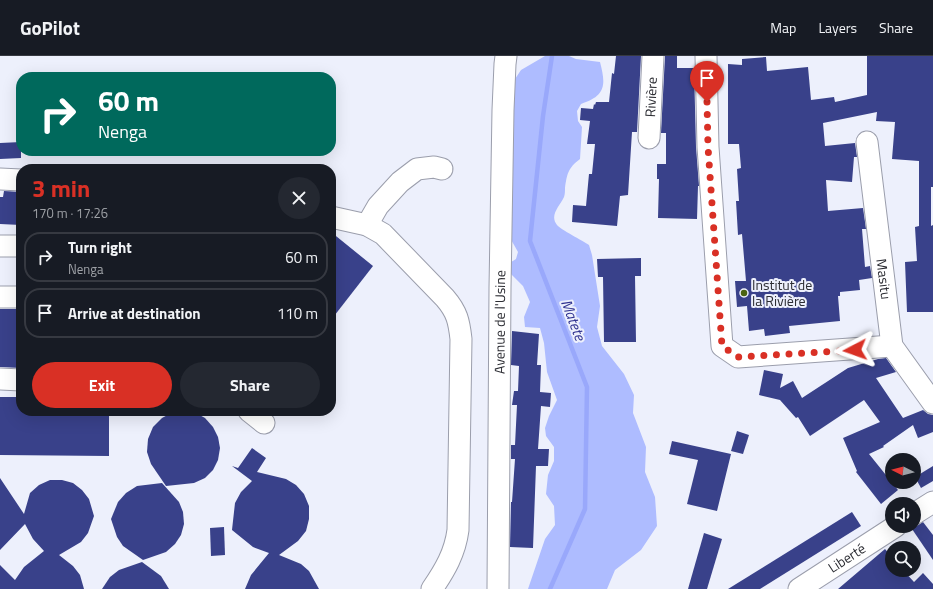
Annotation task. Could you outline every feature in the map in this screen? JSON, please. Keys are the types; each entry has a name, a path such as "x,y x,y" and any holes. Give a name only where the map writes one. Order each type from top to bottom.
{"street":[{"name":"Avenue de l'Usine","path":"498,589 500,280 506,56"},
{"name":"Rivière","path":"649,138 653,56"},
{"path":"706,56 708,147 722,346 738,357 892,346"},
{"name":"Masitu","path":"867,142 892,346 933,403"},
{"path":"367,225 378,206 400,182 417,169 442,169"},
{"path":"0,179 16,180"},
{"path":"336,218 367,225 383,234 445,298 454,309 459,320 461,339 458,530 453,554 446,569 432,589"},
{"path":"0,246 16,246"},
{"path":"0,297 16,297"},
{"path":"0,379 16,380"},
{"path":"921,510 933,502"},
{"name":"Liberté","path":"799,589 885,533"}],"shaded area":[{"path":"545,56 569,56 576,59 600,62 603,77 602,89 595,97 581,104 577,111 578,121 582,127 580,159 573,165 569,172 566,179 564,197 556,211 554,218 559,227 589,245 600,306 597,327 602,346 624,374 634,395 633,413 646,447 645,472 655,497 657,526 641,550 615,570 607,589 528,589 545,539 555,525 554,506 546,494 548,475 554,461 554,447 546,436 545,428 557,400 547,372 544,343 540,328 525,327 524,317 530,302 523,286 509,272 508,264 516,259 518,252 509,236 509,88 521,70"}],"building":[{"path":"616,56 641,56 637,132 632,132 628,195 620,196 617,226 572,222 573,205 586,206 589,174 592,174 595,144 587,144 590,121 580,120 581,108 593,109 596,102 609,102 612,73 614,74"},
{"path":"665,56 677,56 677,68 694,68 696,147 699,186 697,219 658,218 659,179 657,179 657,164 666,164 666,133 661,133"},
{"path":"867,56 933,56 933,187 931,187 931,226 933,225 933,312 907,312 905,262 917,261 915,227 919,226 919,161 892,159 895,122 876,121 877,112 823,123 825,146 855,143 857,157 854,157 852,182 826,180 828,211 863,208 866,229 862,229 865,267 870,266 872,278 859,280 860,290 840,292 840,296 838,296 840,321 789,326 790,333 765,336 764,329 749,331 747,306 737,307 735,281 746,281 742,234 738,235 736,201 739,201 737,169 741,168 739,144 728,144 728,64 742,65 742,59 766,57 767,71 808,67 811,100 834,97 835,102 867,95"},
{"path":"16,142 16,156 21,156 21,158 0,159 0,143"},
{"path":"4,191 16,192 16,225 0,224 0,197 3,197"},
{"path":"336,236 373,266 336,314"},
{"path":"641,258 641,276 635,276 636,342 604,342 603,277 598,277 597,259"},
{"path":"0,309 16,309 16,368 0,367"},
{"path":"512,331 539,334 537,365 541,365 540,392 551,393 550,407 541,406 538,449 549,449 548,466 536,466 533,548 510,547 511,502 515,459 511,459 511,445 515,445 517,405 512,405 514,391 518,391 519,366 511,365"},
{"path":"886,358 896,372 876,378 903,418 923,410 928,414 933,415 933,432 918,438 913,425 883,446 884,447 869,454 885,474 885,489 898,490 890,497 885,497 885,501 881,504 856,472 857,471 843,438 880,422 864,400 810,436 798,417 796,418 780,400 759,395 764,370 783,374 780,388 793,381 802,398 848,368"},
{"path":"0,397 16,397 16,416 109,416 109,456 0,455"},
{"path":"166,416 201,416 213,427 218,437 220,448 218,460 213,470 205,478 194,483 166,486 151,464 147,452 148,439 153,427"},
{"path":"737,431 749,435 743,454 731,451"},
{"path":"672,441 731,454 717,511 687,504 698,460 669,454"},
{"path":"252,448 266,458 257,472 286,479 296,485 304,494 309,506 309,519 306,531 298,541 279,555 301,564 309,571 319,589 245,589 251,575 269,553 253,547 232,530 235,503 241,492 252,481 232,466 238,468"},
{"path":"933,466 933,481 921,488 921,473"},
{"path":"0,478 24,514 30,493 39,485 50,480 62,480 73,483 82,490 89,499 94,516 88,533 81,542 59,555 73,566 80,575 84,589 0,589 0,565 15,580 24,567 44,551 33,539 25,524 0,550"},
{"path":"162,483 179,502 183,512 184,524 181,535 175,544 166,552 143,560 123,546 117,537 111,519 118,502 126,493 137,486"},
{"path":"852,512 861,526 760,589 728,589"},
{"path":"923,522 933,535 933,560 915,533 921,533 921,523"},
{"path":"224,527 225,555 211,556 210,528"},
{"path":"704,533 722,539 707,589 688,589"},
{"path":"885,549 885,577 909,577 914,582 921,577 923,573 933,584 933,589 838,589"},
{"path":"142,562 161,576 169,589 102,589 110,577 119,570"}],"waterway":[{"name":"Matete","path":"550,589 585,509 587,387 530,241 543,116 552,56"}],"place":[{"name":"Institut de la Rivière","path":"744,293"}],"route":[{"path":"707,102 708,147 722,346 738,357 855,350"}]}
